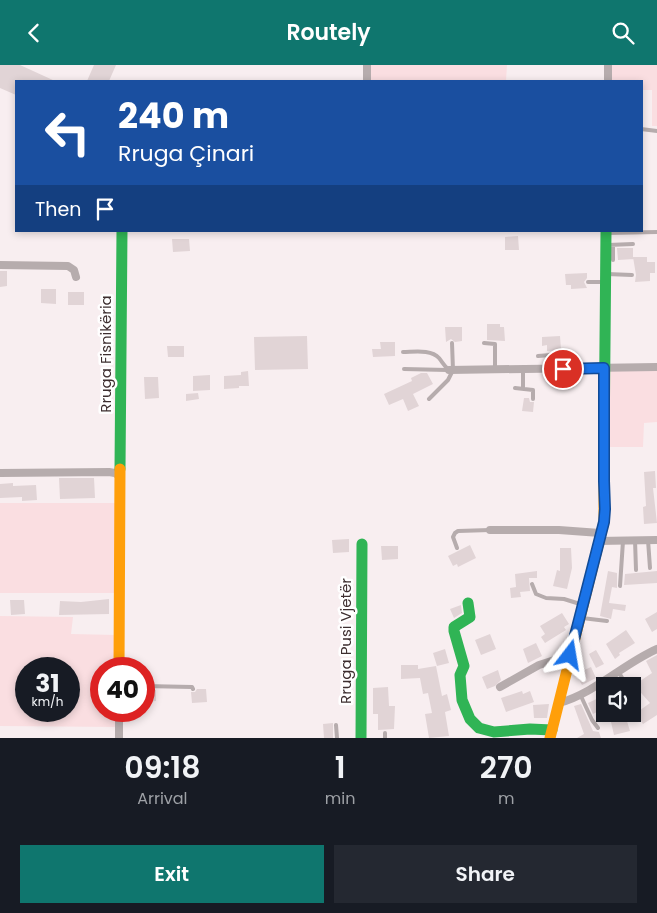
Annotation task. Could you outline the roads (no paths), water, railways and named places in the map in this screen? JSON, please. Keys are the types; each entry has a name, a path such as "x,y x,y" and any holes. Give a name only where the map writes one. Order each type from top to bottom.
{"street":[{"path":"367,65 367,80"},
{"path":"608,65 608,80"},
{"name":"Rruga Fisnikëria","path":"119,657 122,232"},
{"path":"468,603 470,617 454,627 454,631 464,660 463,670 460,675 460,690 470,719 479,728 494,732 551,734 605,509 605,278 608,239"},
{"path":"0,265 68,266 74,271 76,277"},
{"path":"451,370 657,367"},
{"path":"0,473 109,471 120,477"},
{"path":"490,530 559,530 623,541 657,540"},
{"name":"Rruga Pusi Vjetër","path":"361,738 362,544"},
{"path":"612,677 618,671 657,649"},
{"path":"500,687 539,665 570,655"},
{"path":"559,703 596,687"},
{"path":"119,722 119,738"}],"lane":[{"path":"643,129 657,131"},
{"path":"608,239 657,232"},
{"path":"608,239 633,244"},
{"path":"608,239 613,260"},
{"path":"588,282 632,275"},
{"path":"428,399 448,380 451,370 452,343"},
{"path":"484,343 495,344 495,369"},
{"path":"403,352 432,353 437,355 443,366 451,370"},
{"path":"538,356 562,354 563,369"},
{"path":"404,369 451,370"},
{"path":"523,369 523,389"},
{"path":"515,388 532,389 533,399"},
{"path":"457,548 453,537 458,531 490,530"},
{"path":"648,540 650,568"},
{"path":"620,586 623,541"},
{"path":"636,541 636,569"},
{"path":"532,584 536,594 540,597 564,599 583,605"},
{"path":"579,618 607,621"},
{"path":"618,671 622,677"},
{"path":"155,686 192,687 193,689"},
{"path":"580,694 592,721 598,728"},
{"path":"336,725 337,738"}]}
